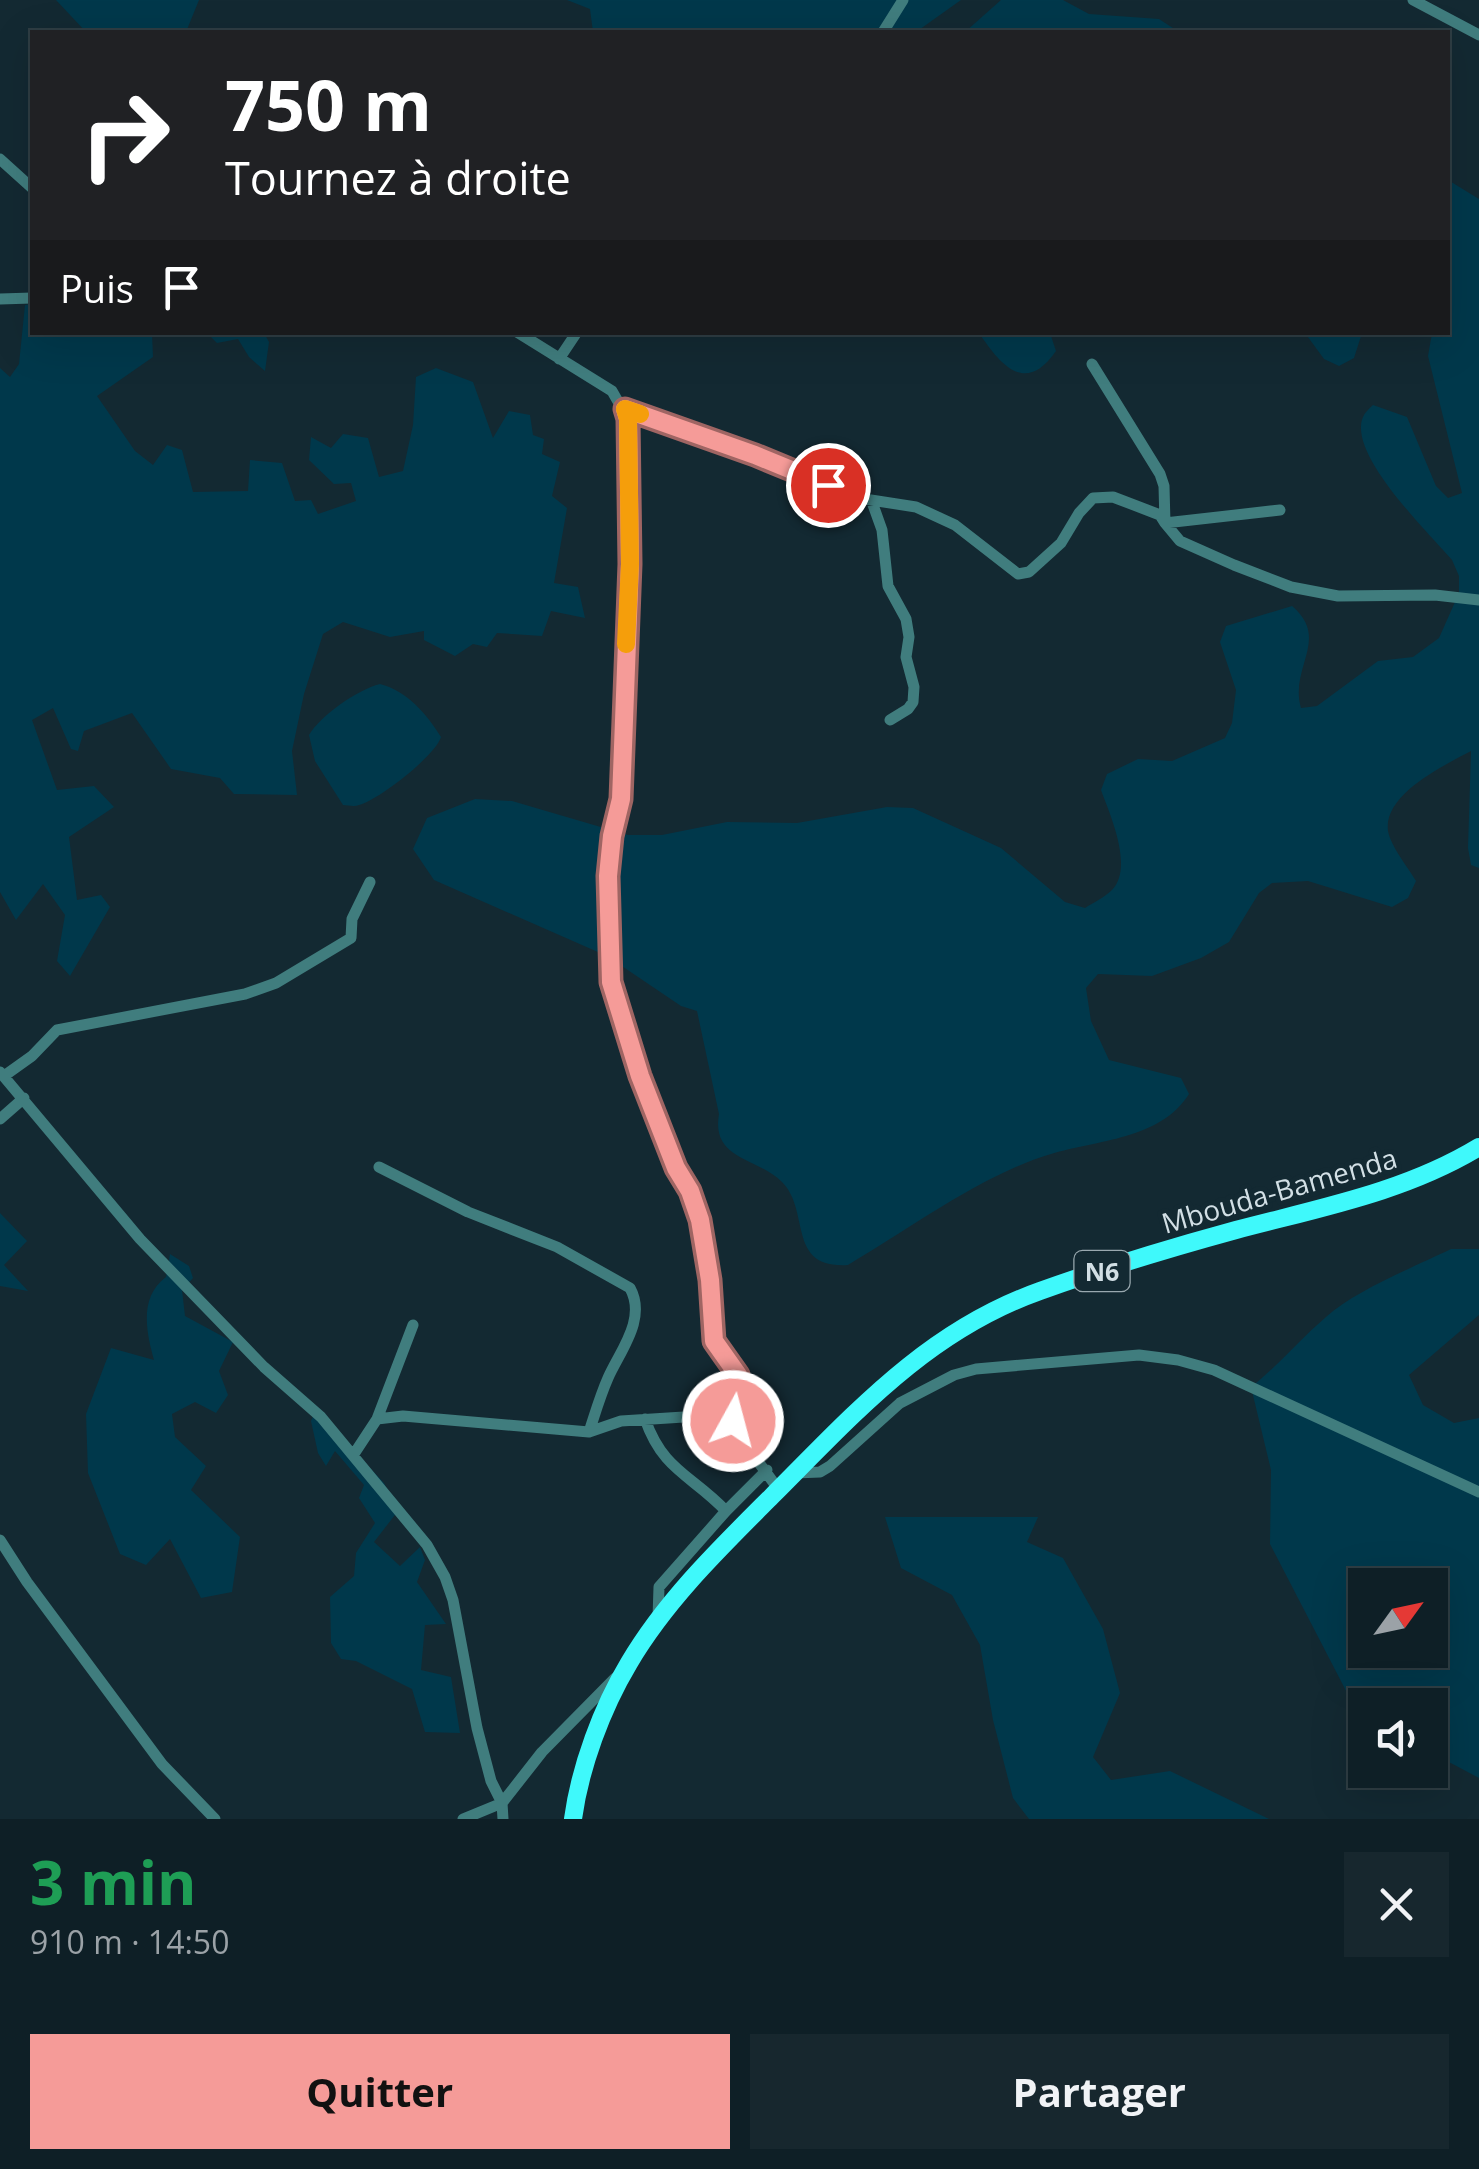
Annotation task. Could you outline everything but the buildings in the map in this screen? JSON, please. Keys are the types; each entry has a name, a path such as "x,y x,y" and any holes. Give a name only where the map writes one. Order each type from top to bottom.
{"highway":[{"name":"Mbouda-Bamenda","path":"573,1819 592,1745 626,1666 658,1620 704,1566 891,1378 937,1344 1037,1292 1232,1231 1369,1196 1455,1162 1479,1148"}],"street":[{"path":"884,30 904,0"},
{"path":"1413,0 1479,35"},
{"path":"0,159 30,186"},
{"path":"0,299 30,298"},
{"path":"522,335 612,391 628,419 630,564 621,799 608,876 611,982 640,1076 700,1220 710,1280 714,1341 738,1375 742,1393 731,1414 740,1437 779,1490"},
{"path":"559,359 575,335"},
{"path":"1092,364 1160,474 1165,523"},
{"path":"625,409 872,502 916,507 955,525 1018,574 1024,575 1061,543 1079,513 1094,498 1114,497 1160,514 1180,541 1291,586 1338,596 1435,595 1479,600"},
{"path":"872,502 882,530 888,586 906,619 906,657 914,686 913,702 890,720"},
{"path":"1165,523 1280,510"},
{"path":"370,882 352,920 352,938 276,982 245,994 183,1008 57,1030 32,1056 2,1074 140,1238 354,1454 427,1544 445,1576 477,1728 491,1781 502,1804 503,1819"},
{"path":"0,1119 24,1098"},
{"path":"379,1168 468,1212 557,1246 630,1288 634,1294 634,1324 589,1432"},
{"path":"354,1454 378,1419 414,1326"},
{"path":"794,1473 820,1472 830,1466 900,1403 954,1374 996,1365 1139,1354 1214,1370 1479,1492"},
{"path":"378,1419 403,1416 589,1432 621,1421 731,1414"},
{"path":"645,1419 667,1462 726,1511"},
{"path":"658,1620 659,1587 768,1470"},
{"path":"0,1540 162,1764 215,1819"},
{"path":"463,1819 502,1804 542,1752 626,1666"}],"shaded area":[{"path":"56,0 199,0 187,30 84,30"},
{"path":"567,0 961,0 919,30 593,30 590,9"},
{"path":"1001,0 1063,0 1089,14 1159,19 1176,30 967,30"},
{"path":"1450,181 1479,199 1479,868 1471,865 1468,848 1471,751 1418,782 1395,805 1389,818 1390,837 1416,881 1408,898 1392,907 1308,881 1272,883 1259,893 1229,942 1201,958 1152,976 1098,974 1086,988 1091,1021 1109,1060 1181,1078 1189,1094 1162,1121 1144,1130 1025,1163 947,1204 848,1265 829,1264 816,1258 808,1248 791,1194 782,1182 738,1156 722,1141 697,1011 681,1006 607,956 434,880 413,849 427,818 475,799 512,801 628,835 662,835 727,822 797,823 887,807 913,808 1001,848 1065,902 1085,908 1112,890 1121,868 1118,841 1101,790 1107,774 1138,759 1172,761 1225,738 1232,723 1236,690 1220,642 1226,626 1292,606 1303,618 1309,642 1300,679 1301,708 1317,706 1378,661 1413,657 1439,638 1459,593 1459,576 1452,560 1378,471 1361,433 1363,417 1373,405 1407,417 1436,486 1448,498 1462,493 1428,356 1432,335 1450,335"},
{"path":"30,304 30,335 152,335 153,357 97,396 135,451 153,465 167,445 182,450 193,492 248,491 250,460 282,463 295,501 311,500 318,514 356,501 351,483 334,484 309,460 311,437 331,448 343,434 368,438 379,477 403,471 413,425 416,377 436,368 473,382 493,438 509,411 530,415 533,435 544,439 542,454 560,462 552,496 567,508 554,583 578,587 585,618 551,611 542,636 497,633 487,647 473,644 455,656 424,640 424,631 390,637 343,622 323,634 292,751 297,795 234,794 220,778 171,769 132,713 84,731 78,751 71,749 53,708 32,720 57,790 94,786 114,807 69,837 77,900 101,895 110,907 70,976 57,961 65,915 43,884 16,920 0,892 0,368 10,377 19,364 25,305"},
{"path":"209,335 265,335 269,342 265,371 249,357 238,339 217,343"},
{"path":"981,335 1051,335 1056,351 1034,372 1024,373 1014,371"},
{"path":"1306,335 1361,335 1354,358 1339,366 1324,359"},
{"path":"380,684 415,704 441,737 429,755 392,786 359,805 343,805 315,761 309,735 340,704"},
{"path":"0,1213 27,1241 4,1265 28,1291 0,1286"},
{"path":"1451,1249 1479,1249 1479,1315 1409,1375 1423,1405 1454,1423 1479,1418 1479,1778 1448,1762 1448,1688 1348,1688 1348,1695 1270,1544 1271,1470 1251,1387 1338,1307"},
{"path":"170,1254 189,1266 193,1278 182,1290 185,1316 233,1342 219,1371 228,1395 216,1413 195,1402 172,1414 175,1437 206,1466 191,1490 240,1537 232,1592 201,1598 170,1539 146,1565 120,1554 88,1473 86,1414 111,1348 154,1360 147,1326 148,1304 157,1285 166,1277"},
{"path":"316,1410 384,1483 398,1511 374,1542 400,1566 420,1547 425,1560 417,1582 446,1624 425,1625 421,1670 451,1677 460,1733 425,1732 412,1689 356,1661 341,1659 331,1643 330,1597 354,1576 356,1553 375,1523 359,1498 364,1485 335,1451 326,1466 318,1453 311,1421"},
{"path":"885,1517 1038,1517 1027,1542 1063,1558 1103,1629 1120,1693 1093,1757 1111,1780 1170,1771 1269,1819 1029,1819 1013,1798 993,1720 980,1645 952,1595 901,1568"}],"slow traffic":[{"path":"626,644 630,530 625,409 640,414"}],"route":[{"path":"733,1421 731,1414 742,1393 734,1366 714,1341 710,1280 700,1220 640,1076 611,982 608,876 621,799 630,564 625,409 828,485"}]}
